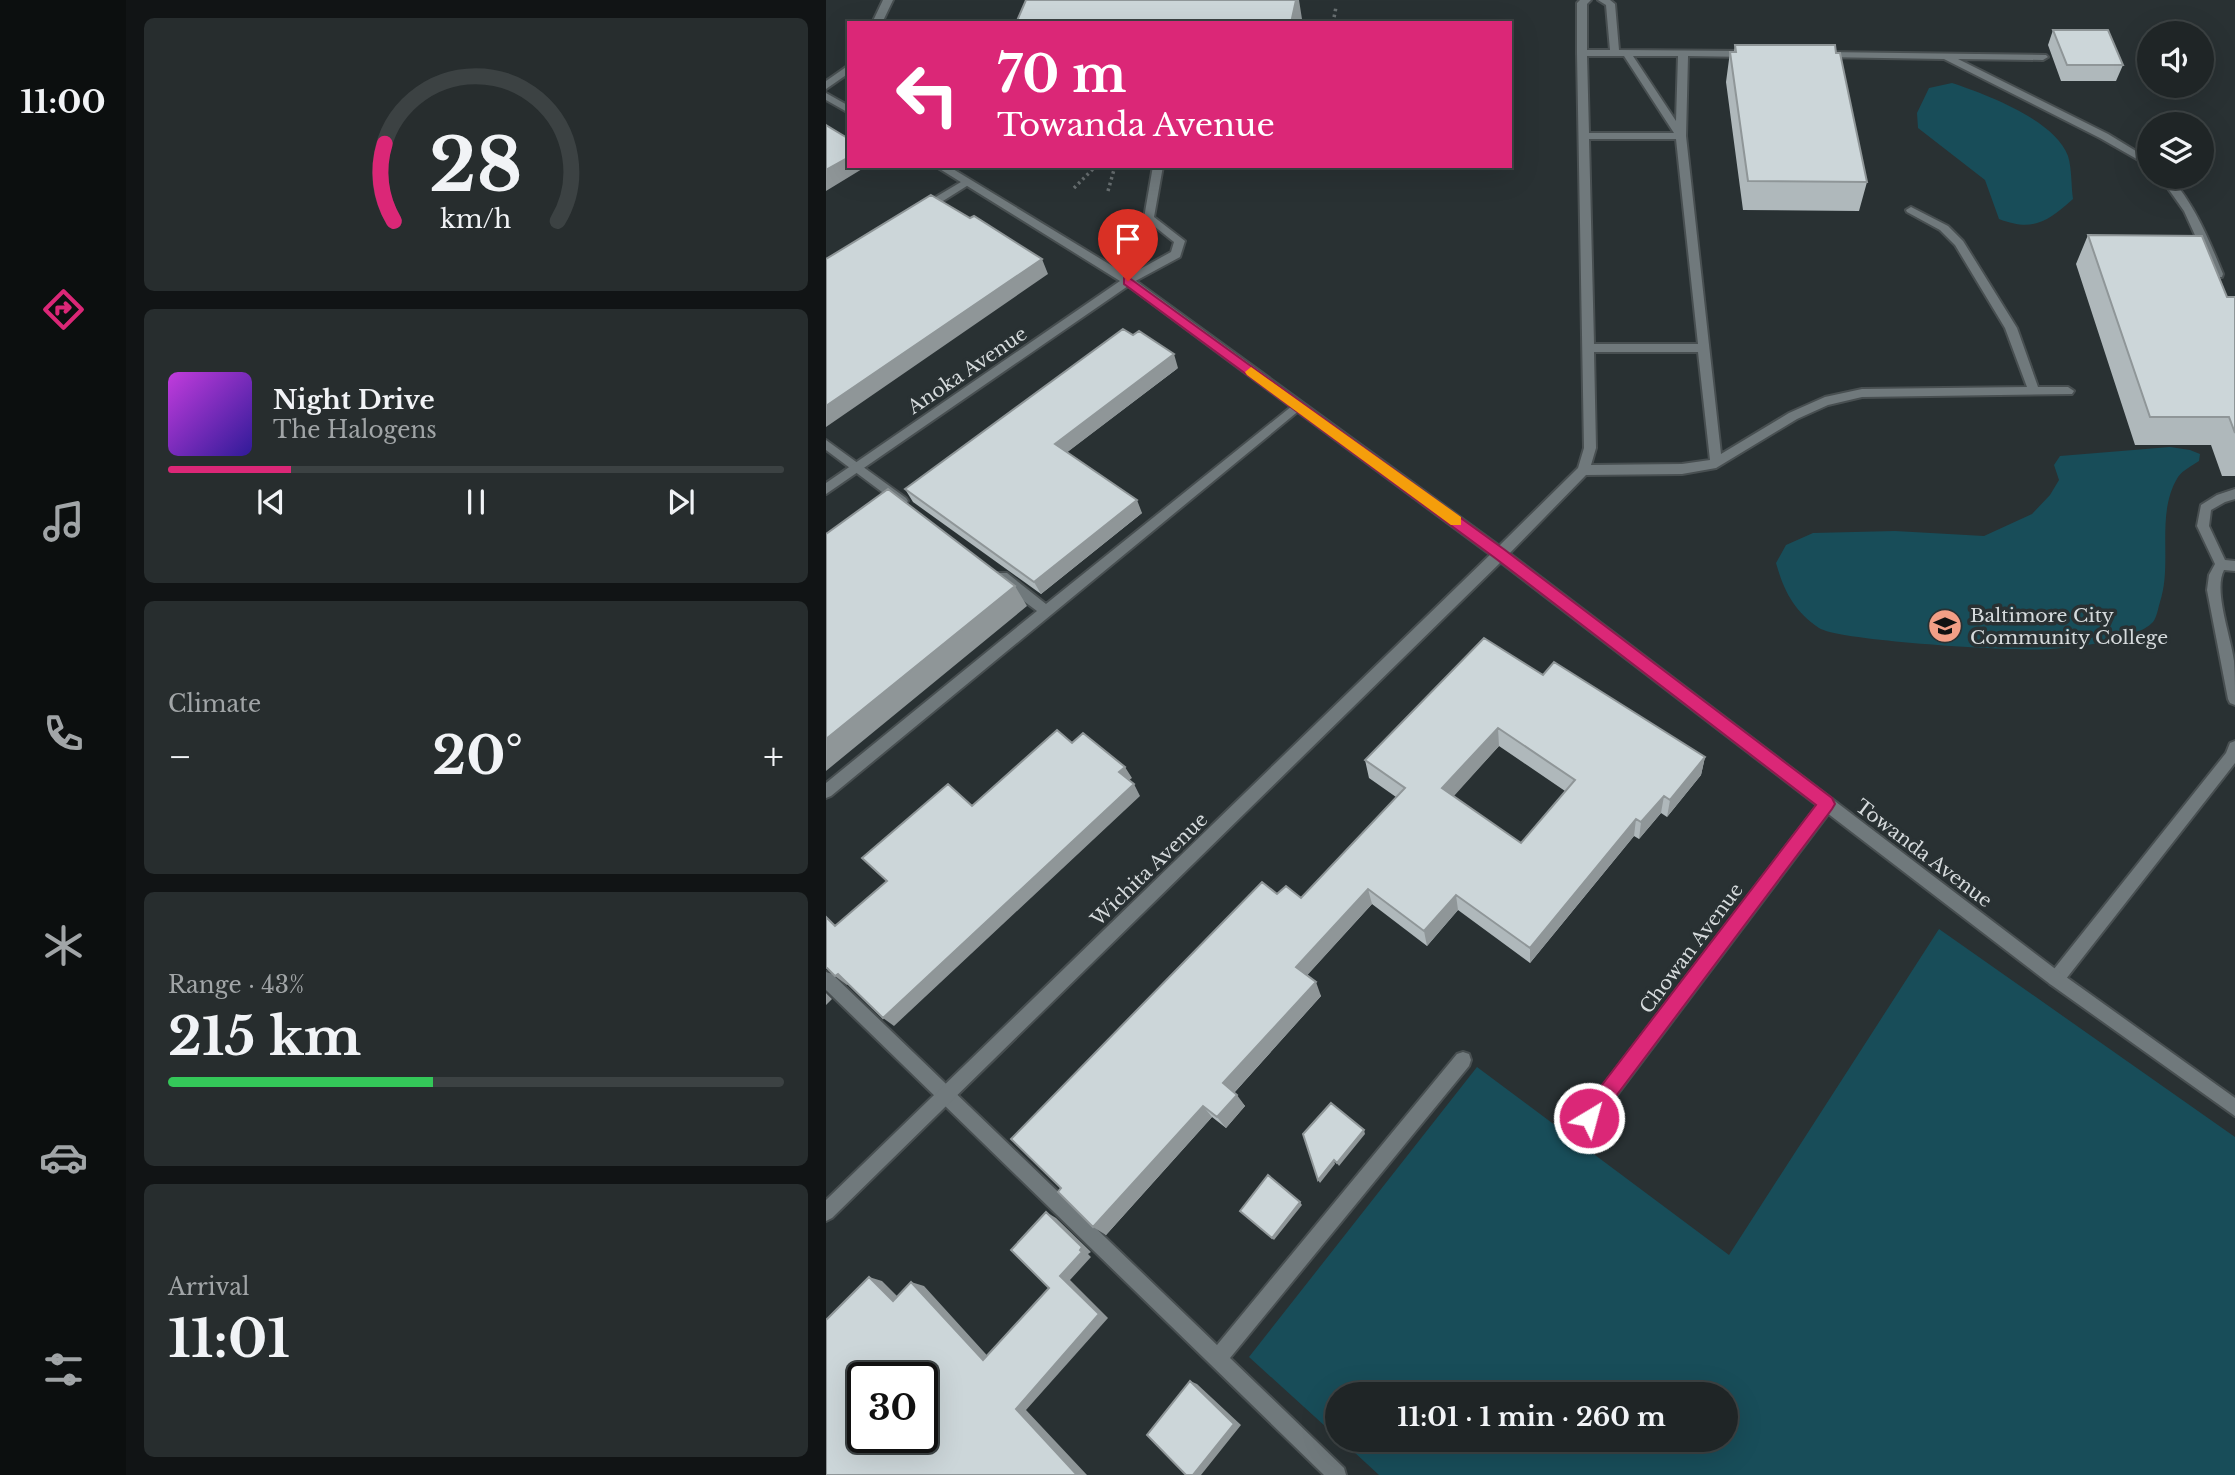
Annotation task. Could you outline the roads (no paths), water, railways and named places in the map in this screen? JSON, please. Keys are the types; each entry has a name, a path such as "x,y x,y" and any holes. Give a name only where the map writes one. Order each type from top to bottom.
{"street":[{"path":"878,21 888,0"},
{"path":"1586,0 1581,4 1590,448 1583,470 1682,469 1716,463 1793,416 1825,401 1862,393 2068,391"},
{"path":"1603,0 1610,4 1615,54"},
{"path":"1582,53 1765,55"},
{"path":"1627,54 1681,136"},
{"path":"1683,54 1681,136 1716,463"},
{"path":"1820,55 2043,57"},
{"path":"1944,56 2104,136 2137,156"},
{"path":"826,86 847,70"},
{"path":"826,96 847,109"},
{"path":"1583,136 1681,136"},
{"name":"Towanda Avenue","path":"943,168 1128,281 1500,554 2056,979 2235,1108"},
{"name":"Anoka Avenue","path":"826,489 1128,281 1176,254 1180,241 1149,218 1158,168"},
{"path":"908,219 966,182"},
{"path":"2177,189 2193,216 2218,274"},
{"path":"1912,210 1944,228 1959,243 2011,328 2034,391"},
{"path":"1589,348 1704,348"},
{"path":"826,792 1297,406"},
{"path":"826,444 909,506"},
{"name":"Wichita Avenue","path":"826,1212 1583,470"},
{"path":"2235,494 2221,498 2205,508 2203,526 2228,565 2215,575 2214,590 2235,699"},
{"path":"993,570 1045,610"},
{"path":"2056,979 2232,756 2235,747"},
{"name":"Chowan Avenue","path":"1589,1118 1827,804"},
{"path":"826,979 943,1097 1219,1357 1337,1475"},
{"path":"1219,1357 1463,1060"}],"place":[{"name":"Baltimore City Community College","path":"1945,626"}]}
